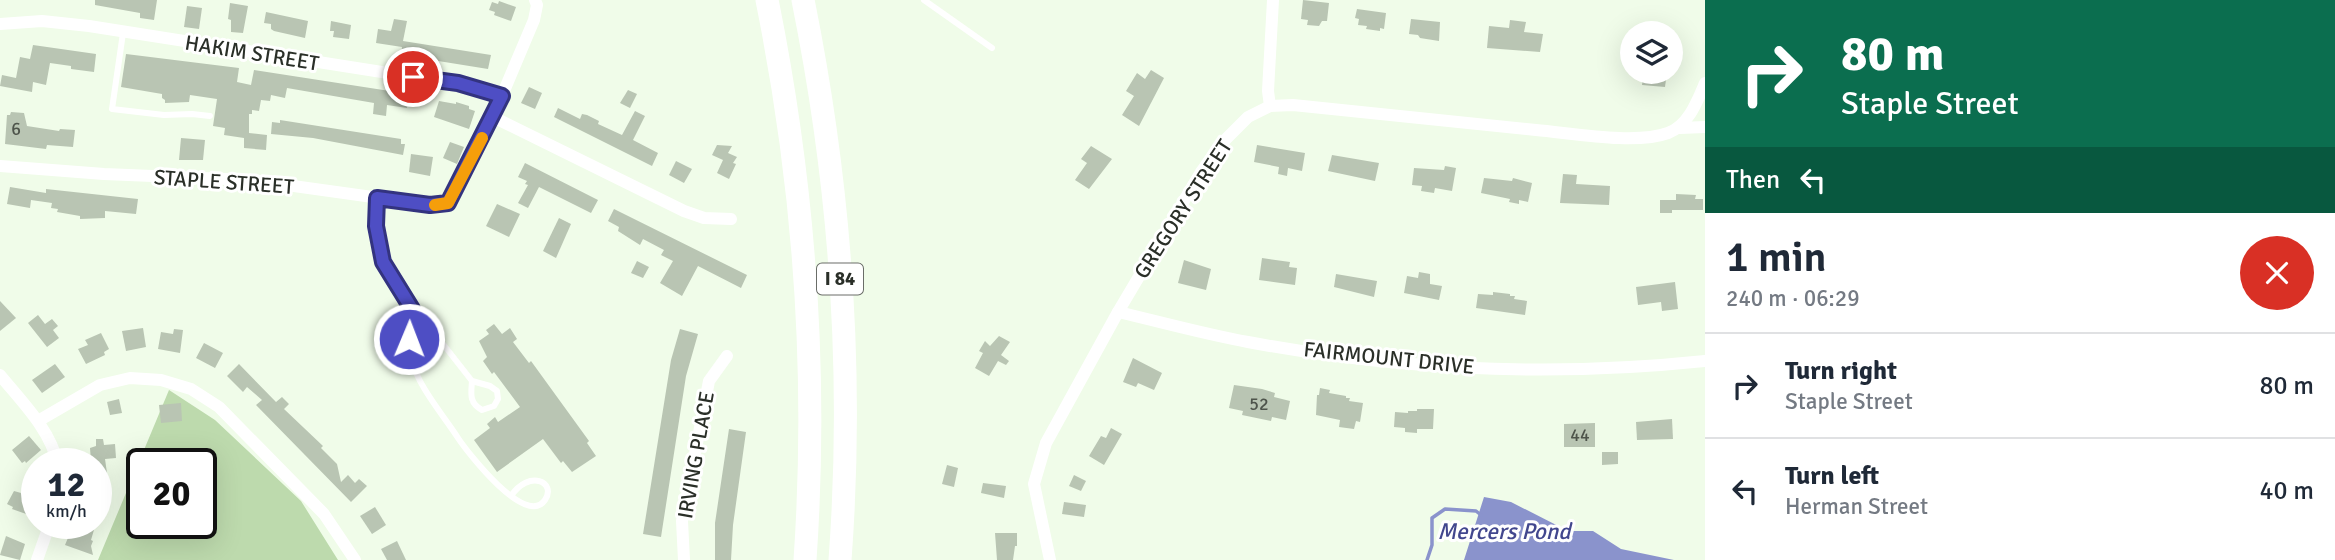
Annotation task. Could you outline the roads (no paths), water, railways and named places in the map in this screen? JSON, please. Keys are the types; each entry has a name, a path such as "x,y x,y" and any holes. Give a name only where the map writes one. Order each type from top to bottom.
{"highway":[{"name":"I 84","path":"767,0 789,126 803,261 809,403 805,560"},
{"name":"I 84","path":"803,0 828,154 842,306 845,418 840,560"}],"street":[{"path":"535,0 537,5 534,20 493,117 684,211 704,218 731,219"},
{"path":"1273,0 1268,91 1270,106 1293,105 1598,136 1650,138 1680,128 1705,127"},
{"name":"HAKIM STREET","path":"0,24 42,21 89,26 458,83 502,96"},
{"path":"1680,128 1689,117 1705,83"},
{"name":"GREGORY STREET","path":"1050,560 1034,484 1046,443 1118,312 1201,172 1223,142 1248,117 1270,106"},
{"name":"STAPLE STREET","path":"0,166 104,174 250,180 430,205 448,203 493,117"},
{"name":"FAIRMOUNT DRIVE","path":"1118,312 1248,342 1450,368 1612,369 1705,361"},
{"name":"IRVING PLACE","path":"684,560 682,521 709,381 727,356"},
{"path":"0,375 38,421 55,448"},
{"path":"38,421 100,385 130,379 161,380 191,389 219,407 324,514 355,560"},
{"path":"37,560 44,539"}],"lane":[{"path":"924,0 992,48"},
{"path":"123,33 112,109 164,115 210,116"},
{"path":"377,198 376,226 383,262 412,309 421,316 472,381 497,391 498,399 494,406 482,410 475,406 471,400 472,381"},
{"path":"412,309 409,339 413,364 423,384 473,459 511,496 525,505 536,506 544,502 546,486 541,481 531,479 517,486 511,496"}],"water":[{"name":"Mercers Pond","path":"1484,497 1511,502 1568,531 1593,531 1621,549 1674,560 1464,560"}],"waterway":[{"path":"1427,560 1432,545 1432,518 1445,509 1476,511 1481,515"}]}
